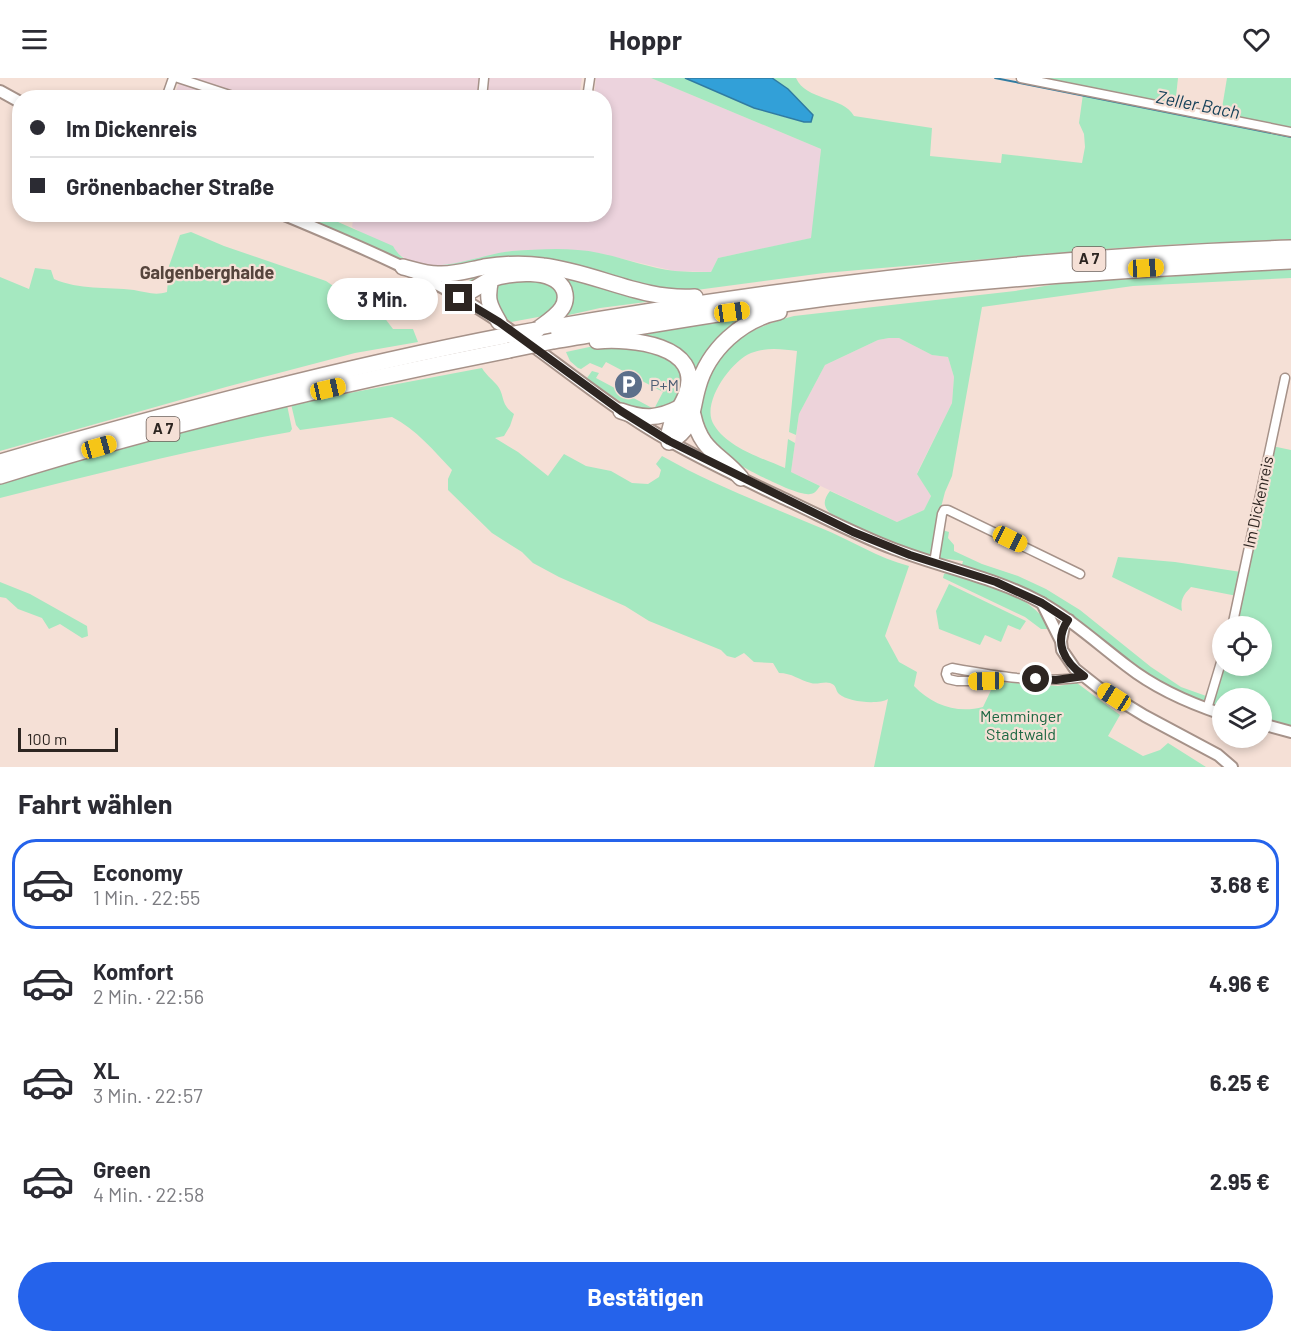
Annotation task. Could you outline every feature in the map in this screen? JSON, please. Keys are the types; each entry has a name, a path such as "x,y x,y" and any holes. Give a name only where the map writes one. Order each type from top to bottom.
{"highway":[{"name":"A 7","path":"0,462 132,423 274,387 537,330 742,297 888,277 1139,255 1291,248"},
{"name":"A 7","path":"0,476 143,434 274,400 554,341 824,299 1056,275 1291,261"},
{"path":"403,267 436,274 500,265 543,266 569,270 643,292 692,297 727,293 742,297"},
{"path":"459,298 463,282 474,270"},
{"path":"459,298 491,279 506,275 549,276 558,281 566,296 564,305 555,316 537,330"},
{"path":"491,279 488,297 490,307 499,322"},
{"name":"A 7","path":"669,441 683,432 686,411 694,403 702,375 715,351 726,340 743,327 773,313 816,306 824,299"},
{"path":"554,341 574,344 605,340 631,341 669,350 681,360 688,376 686,411 704,443 721,461 730,465 741,478"},
{"path":"621,411 635,416 655,418 686,411"}],"main road":[{"path":"301,222 403,267 459,298 499,322 621,411 669,441 741,478 886,546 996,582 1042,603 1068,620 1143,678 1170,693 1212,711"},
{"path":"1042,603 1062,650 1075,669 1145,716 1218,755 1232,767"},
{"path":"1060,641 1068,620"},
{"path":"1272,727 1291,732"}],"street":[{"path":"178,78 215,90"},
{"path":"1021,78 1291,132"},
{"name":"Im Dickenreis","path":"1234,616 1285,378"},
{"path":"934,563 942,514 944,510 948,510 1080,574"},
{"path":"989,675 1056,680 1084,676"},
{"path":"1207,709 1217,676"}],"shaded area":[{"path":"181,78 582,78 580,90 176,90"},
{"path":"596,78 651,78 821,149 812,238 718,258 711,272 674,271 598,253 564,250 510,251 450,266 430,267 408,260 352,227 353,222 612,222 612,90 595,90"},
{"path":"899,338 932,355 948,357 954,377 952,403 917,473 931,496 924,510 897,522 791,472 799,414 825,365 878,340"}],"green space":[{"path":"651,78 685,78 754,108 788,118 813,115 788,89 772,78 796,78 808,91 842,105 854,116 932,128 930,156 1001,163 1002,154 1082,163 1085,147 1084,134 1079,123 1083,94 1291,135 1291,239 1143,246 1033,255 824,273 689,291 662,291 586,270 442,271 403,262 311,222 338,222 393,246 403,258 416,264 432,266 512,251 567,249 599,253 665,270 711,272 718,258 811,238 821,149"},
{"path":"1042,78 1178,78 1175,106"},
{"path":"1227,78 1291,78 1291,128 1221,114"},
{"path":"191,232 224,246 326,281 358,303 374,304 393,329 413,329 418,342 355,353 0,451 0,277 29,289 35,268 51,270 54,279 73,285 163,293 167,292 169,266 180,235"},
{"path":"533,268 669,299 600,308 560,317 566,310 548,272 463,291 465,285 475,275"},
{"path":"1291,269 1291,278 1133,286 982,307 952,476 945,492 929,556 880,539 830,513 825,502 830,491 897,522 924,510 931,496 917,474 952,403 954,377 948,357 932,355 899,338 889,338 878,340 825,365 799,414 796,435 789,432 797,351 774,349 757,351 735,365 714,395 711,416 714,425 720,433 737,446 785,468 788,439 795,443 791,472 820,486 812,494 803,494 780,485 720,453 701,426 700,412 703,394 716,363 725,351 749,333 794,316 1015,291 1063,283"},
{"path":"519,278 557,285 562,302 549,315 511,322 501,314 493,289 498,283"},
{"path":"752,316 737,326 676,433 689,366 626,335"},
{"path":"594,346 658,349 683,371 679,400 654,414 624,404 587,378 592,371 599,373 596,378 654,409 663,392 606,362 602,368 590,363 581,369 578,368 570,361 566,352"},
{"name":"Memminger Stadtwald","path":"482,368 499,388 506,406 514,414 504,436 495,438 518,452 548,476 564,454 586,466 611,471 632,483 648,484 659,477 661,470 656,464 662,456 720,485 909,566 885,636 899,662 917,672 914,686 937,703 964,709 983,707 994,684 999,682 1058,686 1077,683 1120,715 1108,736 1143,756 1160,750 1168,743 1206,767 874,767 888,699 870,702 856,701 843,697 830,683 807,682 788,674 779,673 773,663 754,662 744,653 735,658 727,656 721,650 649,621 625,606 533,563 522,552 492,533 448,490 448,479 452,470 417,434 392,417 300,430 296,425 291,404"},
{"path":"287,405 292,429 290,432 180,454 0,498 0,484 136,444"},
{"path":"1272,446 1291,450 1291,727 1272,722 1272,688 1216,688 1220,676 1272,676 1272,616 1236,616"},
{"path":"942,530 949,532 948,538 954,545 954,551 1046,589 1080,610 1151,667 1181,687 1209,697 1205,703 1149,676 1071,615 1046,600 962,565 963,561 940,558"},
{"path":"1118,557 1175,562 1241,572 1237,596 1191,587 1183,598 1182,611 1112,577"},
{"path":"948,572 992,585 1019,598 1032,607 1051,629 1041,629 1025,617 943,578"},
{"path":"0,582 30,594 87,626 88,636 82,638 60,624 49,629 42,618 18,609 6,598 0,597"},
{"path":"949,584 1026,621 1020,630 1008,625 1001,642 985,635 980,645 939,629 936,611"}],"water":[{"path":"685,78 772,78 788,89 813,115 811,122 754,108"}],"waterway":[{"name":"Zeller Bach","path":"995,78 1291,137"}],"place":[{"name":"P+M","path":"629,385"}],"district":[{"name":"Galgenberghalde","path":"207,273"}],"route":[{"path":"459,298 499,322 621,411 669,441 853,532 910,555 1016,590 1068,620 1060,641 1062,650 1075,669 1084,676 1056,680 1036,679"}]}
